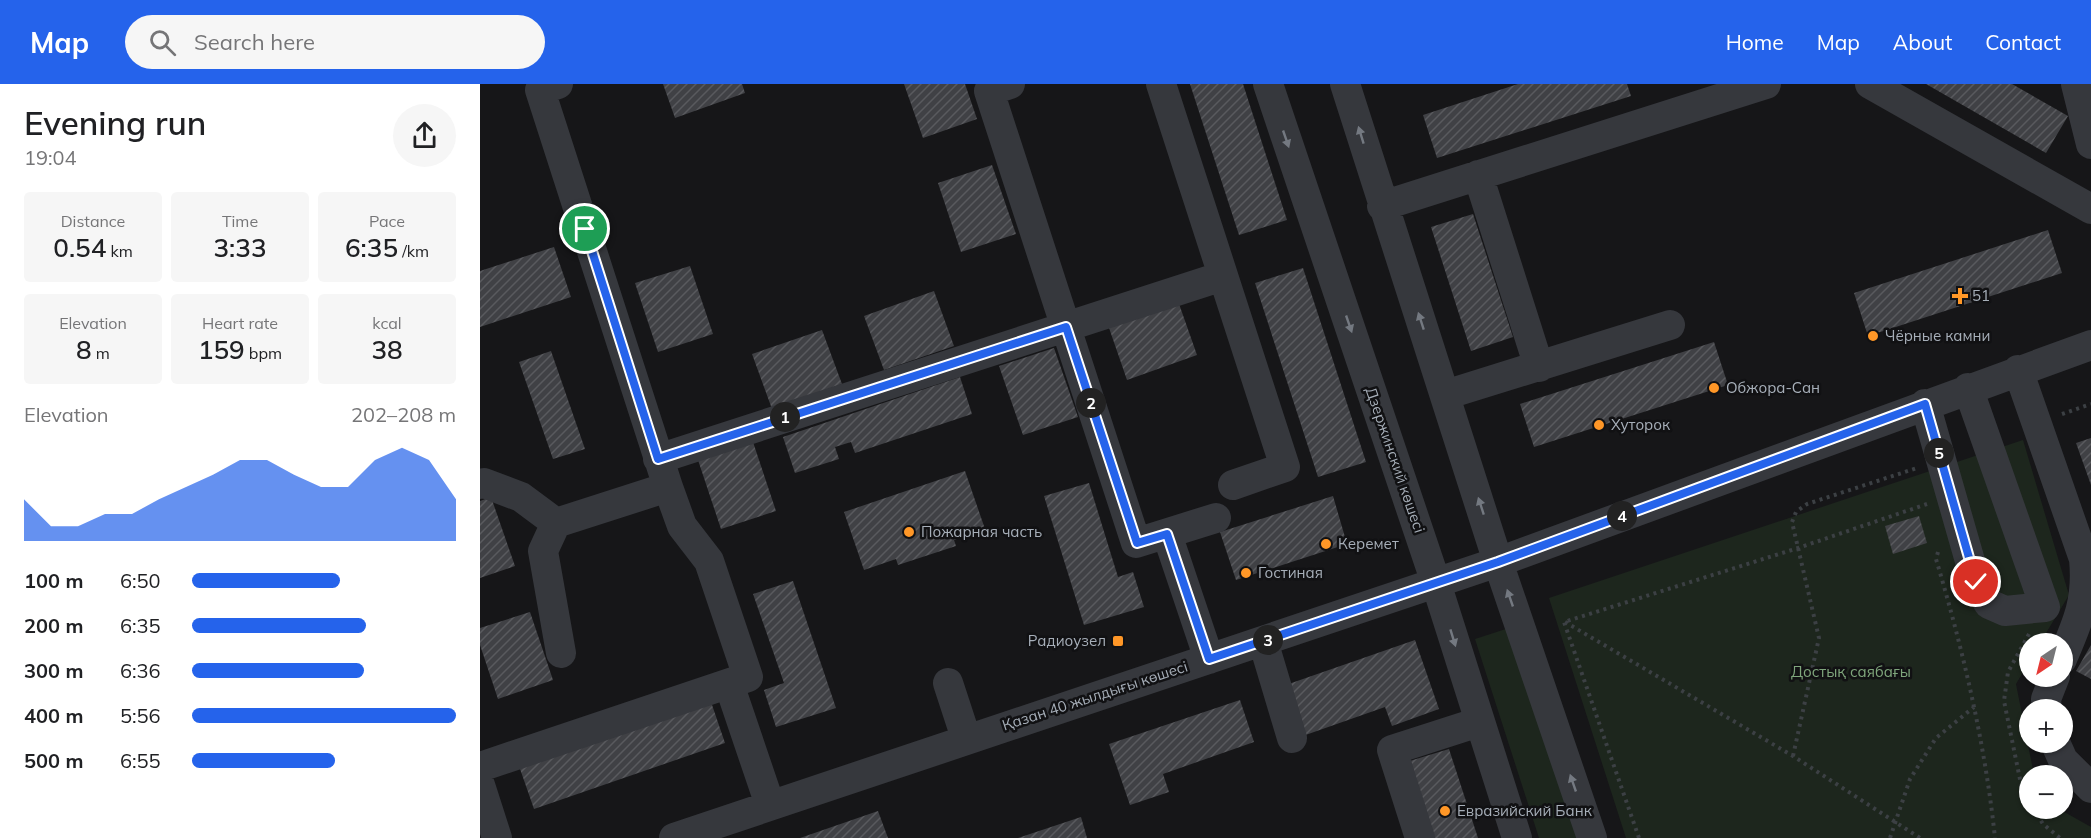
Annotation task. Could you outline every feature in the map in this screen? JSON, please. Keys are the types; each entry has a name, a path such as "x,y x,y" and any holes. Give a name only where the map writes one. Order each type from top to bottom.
{"street":[{"path":"480,767 748,677 709,561 682,526 658,459 540,90 558,84"},
{"path":"1010,84 989,91 1137,543 1216,518"},
{"path":"1161,84 1285,467 1233,485"},
{"name":"Дзержинский көшесі","path":"1268,84 1436,583 1517,838"},
{"path":"1345,84 1498,562 1592,838"},
{"path":"1383,206 1766,84"},
{"path":"1870,84 2091,209"},
{"path":"2076,84 2091,144"},
{"path":"1478,175 1539,367"},
{"path":"658,459 1223,276"},
{"path":"1445,395 1670,325"},
{"name":"Қазан 40 жылдығы көшесі","path":"674,838 711,832 770,805 1498,562 1968,388 2091,345"},
{"path":"2018,370 2084,559 2086,584 2082,610 2073,633"},
{"path":"1925,404 1976,582 1989,604 2005,611 2045,607 1968,388"},
{"path":"480,484 484,483 521,497 556,523"},
{"path":"561,653 543,551 556,523 668,488"},
{"path":"1167,534 1209,659"},
{"path":"1263,641 1292,738"},
{"path":"948,683 966,738"},
{"path":"729,684 770,805"},
{"path":"1420,838 1392,750 1479,722"},
{"path":"2060,753 2063,760 2091,788"},
{"path":"480,785 497,838"}],"path":[{"path":"1564,622 1798,548 1932,502"},
{"path":"1941,545 1936,559 1963,649 1990,796 1995,838"},
{"path":"1793,756 1819,638 1798,548"},
{"path":"1564,622 1793,756 1920,838"},
{"path":"1564,622 1640,838"},
{"path":"1890,838 1910,779 1936,738 1974,707"},
{"path":"2040,819 2060,838"}],"green space":[{"name":"Достық саябағы","path":"2023,440 2069,595 2046,633 2019,633 2019,679 2016,684 2019,699 2019,753 2030,753 2032,765 2019,765 2019,819 2073,819 2073,817 2091,827 2091,838 1626,838 1549,598"},
{"path":"1512,627 1580,838 1539,838 1475,639"}],"building":[{"path":"663,84 742,84 745,93 675,118"},
{"path":"904,84 965,84 977,119 923,138"},
{"path":"1190,84 1243,84 1287,220 1239,235"},
{"path":"1518,84 1627,84 1631,96 1437,158 1423,115"},
{"path":"1926,84 2012,84 2068,116 2046,153"},
{"path":"992,165 1016,234 961,252 938,183"},
{"path":"1473,214 1513,337 1471,351 1431,227"},
{"path":"2048,230 2062,273 1868,336 1854,293"},
{"path":"554,247 571,297 480,327 480,271"},
{"path":"690,266 713,334 658,352 635,283"},
{"path":"1303,268 1366,462 1318,477 1255,283"},
{"path":"934,291 954,346 884,370 864,316"},
{"path":"1178,301 1197,355 1127,380 1108,325"},
{"path":"822,330 842,384 772,409 752,354"},
{"path":"1714,342 1728,385 1534,447 1520,404"},
{"path":"1054,348 1078,417 1023,435 999,366"},
{"path":"551,351 585,449 553,459 519,362"},
{"path":"960,377 972,414 855,453 851,442 835,447 839,459 795,473 783,437"},
{"path":"2091,438 2091,485 2076,443"},
{"path":"753,442 776,511 721,529 698,460"},
{"path":"965,471 985,529 954,540 956,546 898,565 896,559 864,570 844,512"},
{"path":"1089,483 1118,577 1133,572 1144,607 1084,625 1044,496"},
{"path":"1333,496 1347,544 1236,580 1220,532"},
{"path":"491,497 515,566 480,578 480,501"},
{"path":"1919,516 1927,543 1893,554 1885,526"},
{"path":"793,581 836,708 776,727 764,690 784,683 753,594"},
{"path":"530,612 553,680 498,699 480,645 480,628"},
{"path":"1415,640 1439,709 1392,726 1385,707 1297,738 1280,687"},
{"path":"2091,645 2091,679 2076,671"},
{"path":"710,699 725,743 534,809 519,766"},
{"path":"1240,700 1254,742 1163,774 1169,792 1130,805 1109,744"},
{"path":"1449,749 1478,838 1428,838 1403,763"},
{"path":"878,811 888,838 800,838"},
{"path":"1081,817 1087,838 1018,838"}],"place":[{"name":"51","path":"1960,296"},
{"name":"Чёрные камни","path":"1873,336"},
{"name":"Обжора-Сан","path":"1714,388"},
{"name":"Хуторок","path":"1599,425"},
{"name":"Пожарная часть","path":"909,532"},
{"name":"Керемет","path":"1326,544"},
{"name":"Гостиная","path":"1246,573"},
{"name":"Радиоузел","path":"1118,641"},
{"name":"Евразийский Банк","path":"1445,811"}],"route":[{"path":"585,229 658,459 1066,327 1137,543 1167,534 1209,659 1498,562 1925,404 1976,582"}]}
